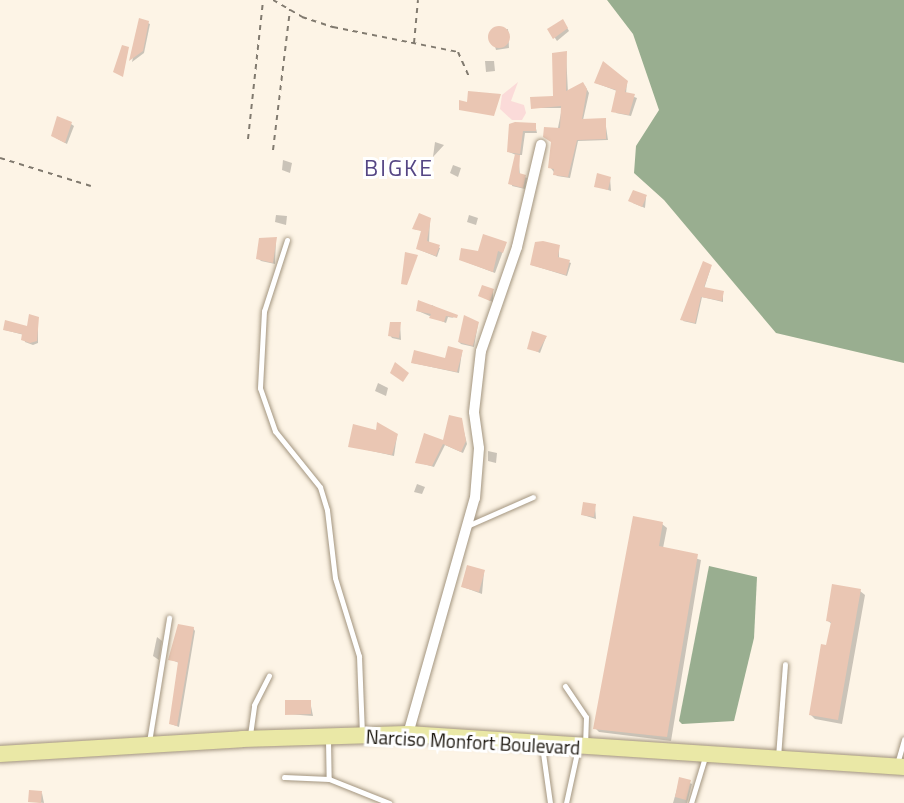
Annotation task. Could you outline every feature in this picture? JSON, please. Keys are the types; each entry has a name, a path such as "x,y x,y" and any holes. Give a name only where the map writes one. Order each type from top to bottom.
{"main road":[{"name":"Narciso Monfort Boulevard","path":"0,754 249,738 408,734 542,747 778,757 900,767"}],"street":[{"path":"408,734 467,526 479,448 475,375 535,186 541,145"}],"lane":[{"path":"287,240 264,311 260,388 275,431 320,487 327,510 335,578 359,656 362,734"},
{"path":"467,526 533,497"},
{"path":"148,745 169,618"},
{"path":"778,757 785,664"},
{"path":"249,738 254,705 269,676"},
{"path":"565,686 586,717 581,748 566,803"},
{"path":"328,736 329,779"},
{"path":"900,767 904,739"},
{"path":"542,747 550,803"},
{"path":"691,803 706,754"},
{"path":"284,777 329,779 389,803"}],"path":[{"path":"248,139 263,0"},
{"path":"273,0 316,22 458,52 469,77"},
{"path":"414,44 418,0"},
{"path":"272,150 291,7"},
{"path":"0,159 91,186"}],"shaded area":[{"path":"607,0 904,0 904,363 776,333 664,200 634,173 636,146 659,110 633,34"},
{"path":"518,82 511,101 524,105 526,113 522,120 512,120 500,109 502,95"},
{"path":"709,566 757,577 754,638 734,721 682,724 679,721"}],"building":[{"path":"139,18 149,21 143,51 129,61"},
{"path":"563,19 568,28 553,39 547,29"},
{"path":"499,26 509,33 510,37 503,47 499,48 489,41 488,37 495,27"},
{"path":"122,45 129,47 123,77 113,72"},
{"path":"567,51 566,91 583,82 587,89 582,119 606,118 606,139 577,140 568,177 553,175 554,169 548,168 551,142 543,137 544,127 560,128 561,106 531,109 530,97 553,96 552,53"},
{"path":"603,61 628,81 625,92 635,94 629,115 611,112 616,90 594,83"},
{"path":"468,91 501,94 494,116 459,110 459,100 467,102"},
{"path":"57,116 72,122 65,143 51,136"},
{"path":"536,123 536,131 523,131 520,154 507,152 509,124"},
{"path":"515,154 520,155 519,173 526,175 523,188 508,184"},
{"path":"597,173 611,177 608,190 594,187"},
{"path":"633,190 647,195 642,207 628,201"},
{"path":"419,213 431,218 427,241 440,245 436,256 416,249 421,231 412,229"},
{"path":"483,234 507,242 503,253 498,251 493,272 459,260 461,248 478,251"},
{"path":"277,237 273,263 256,259 259,238"},
{"path":"535,242 560,245 558,257 570,260 566,275 530,265"},
{"path":"405,252 418,255 407,285 401,284"},
{"path":"703,261 712,265 704,287 724,291 722,301 701,297 695,323 680,320"},
{"path":"482,285 494,289 490,301 478,296"},
{"path":"418,300 458,315 457,318 446,316 444,322 429,318 431,314 416,311"},
{"path":"29,314 39,317 37,341 30,343 21,340 22,334 3,330 5,320 27,326"},
{"path":"464,315 479,322 473,346 458,342"},
{"path":"390,322 401,322 399,338 388,336"},
{"path":"532,331 547,336 538,352 527,349"},
{"path":"448,346 463,350 457,372 411,363 414,350 445,358"},
{"path":"395,362 409,373 403,382 390,373"},
{"path":"449,415 462,418 466,441 461,452 443,444 432,466 415,463 424,433 443,440"},
{"path":"377,422 398,434 392,455 348,447 353,424 376,430"},
{"path":"583,502 596,504 594,517 581,515"},
{"path":"633,516 663,522 659,546 698,554 667,737 593,729"},
{"path":"467,565 485,570 479,592 461,587"},
{"path":"832,584 861,589 838,720 809,715 821,644 826,645 831,622 826,621"},
{"path":"178,624 194,627 177,726 169,724 178,662 168,660"},
{"path":"285,700 311,700 311,714 285,715"},
{"path":"679,777 691,780 686,800 675,797"},
{"path":"29,790 42,791 41,803 28,802"}],"district":[{"name":"BIGKE","path":"399,168"}]}
